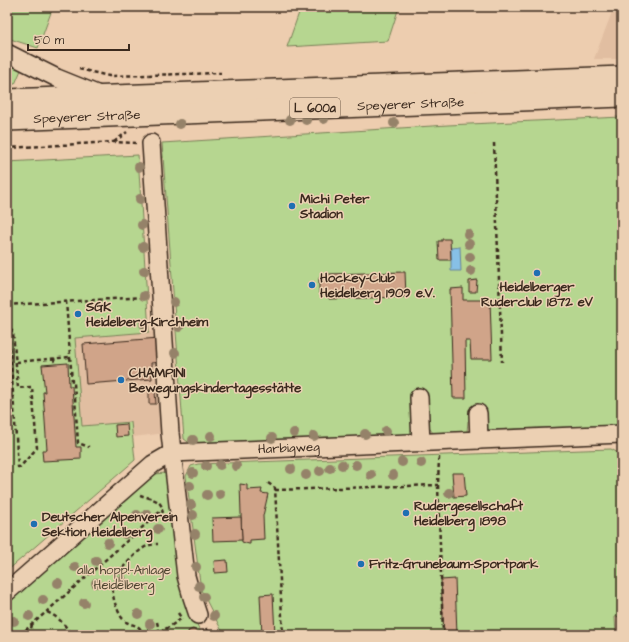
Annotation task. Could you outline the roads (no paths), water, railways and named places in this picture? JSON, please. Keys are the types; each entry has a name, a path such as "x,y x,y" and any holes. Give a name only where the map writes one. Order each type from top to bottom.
{"main road":[{"name":"Speyerer Straße","path":"7,100 622,77"},
{"name":"Speyerer Straße","path":"7,120 622,96"}],"street":[{"path":"7,53 57,78 105,97"},
{"path":"151,143 170,433 186,576 192,597 188,618"},
{"path":"418,397 421,443"},
{"path":"478,413 479,440"},
{"name":"Harbigweg","path":"7,592 153,464 172,453 622,434"}],"water":[{"path":"460,247 461,271 451,271 451,248"}],"place":[{"name":"Michi Peter Stadion","path":"292,206"},
{"name":"Heidelberger Ruderclub 1872 eV","path":"537,273"},
{"name":"Hockey-Club Heidelberg 1909 e.V.","path":"312,285"},
{"name":"SGK Heidelberg-Kirchheim","path":"78,314"},
{"name":"CHAMPINI Bewegungskindertagesstätte","path":"121,380"},
{"name":"Rudergesellschaft Heidelberg 1898","path":"406,513"},
{"name":"Deutscher Alpenverein Sektion Heidelberg","path":"34,524"},
{"name":"Fritz-Grunebaum-Sportpark","path":"361,564"}],"park label":[{"name":"alla hopp!-Anlage Heidelberg","path":"124,578"}]}
